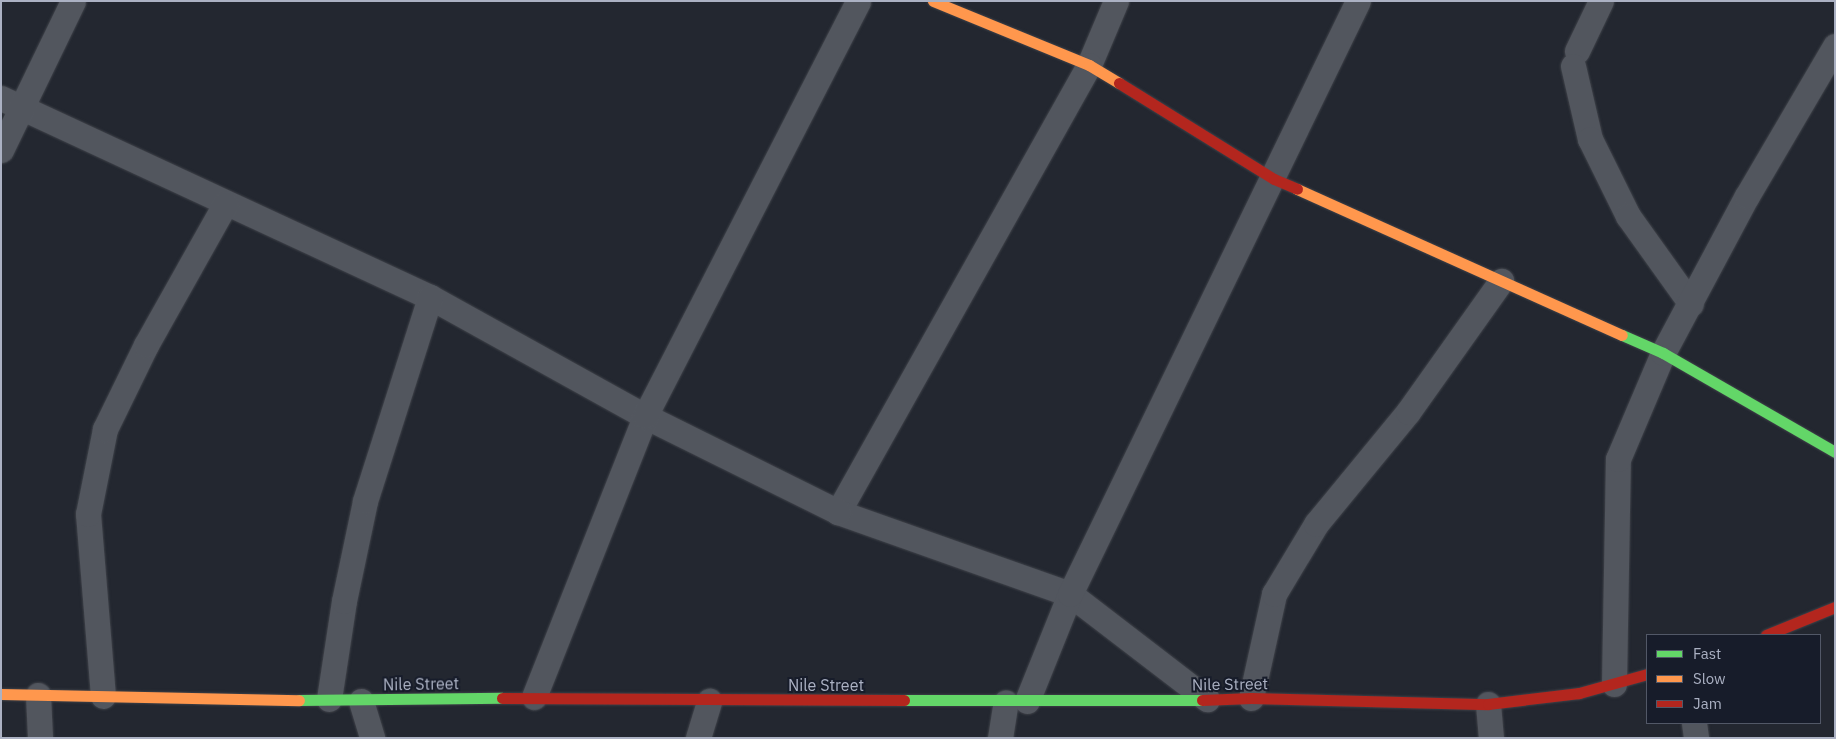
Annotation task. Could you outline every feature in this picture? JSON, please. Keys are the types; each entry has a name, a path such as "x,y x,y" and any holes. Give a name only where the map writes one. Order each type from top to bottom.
{"main road":[{"path":"933,1 1089,65 1274,179 1663,353 1835,452"},
{"path":"1768,634 1835,607"},
{"name":"Nile Street","path":"1,694 361,701 534,697 709,701 1169,702 1251,698 1488,704 1580,693 1646,674"}],"street":[{"path":"1,150 11,102 73,1"},
{"path":"534,697 645,416 858,1"},
{"path":"838,512 1089,65 1116,1"},
{"path":"1000,738 1274,179 1358,1"},
{"path":"1601,1 1575,58 1590,139 1628,216 1691,304"},
{"path":"1614,684 1618,459 1663,353 1691,304 1747,196 1835,46"},
{"path":"11,102 225,204 430,297 645,416 838,512 1070,594 1207,699"},
{"path":"103,696 88,514 105,429 146,345 225,204"},
{"path":"1251,698 1274,594 1311,532 1408,412 1501,281"},
{"path":"329,699 344,601 365,501 430,297"},
{"path":"38,695 40,738"},
{"path":"361,701 372,738"},
{"path":"698,738 709,701"},
{"path":"1488,704 1491,738"},
{"path":"1694,724 1696,738"}],"traffic: fast":[{"path":"1622,335 1663,353 1835,452"},
{"path":"299,700 502,698"},
{"path":"904,700 1202,700"}],"traffic: slow":[{"path":"933,1 1089,65 1119,83"},
{"path":"1297,189 1622,335"},
{"path":"1,694 299,700"}],"traffic: jam":[{"path":"1119,83 1274,179 1297,189"},
{"path":"1768,634 1835,607"},
{"path":"1202,700 1251,698 1488,704 1579,693 1646,674"},
{"path":"502,698 904,700"}]}
